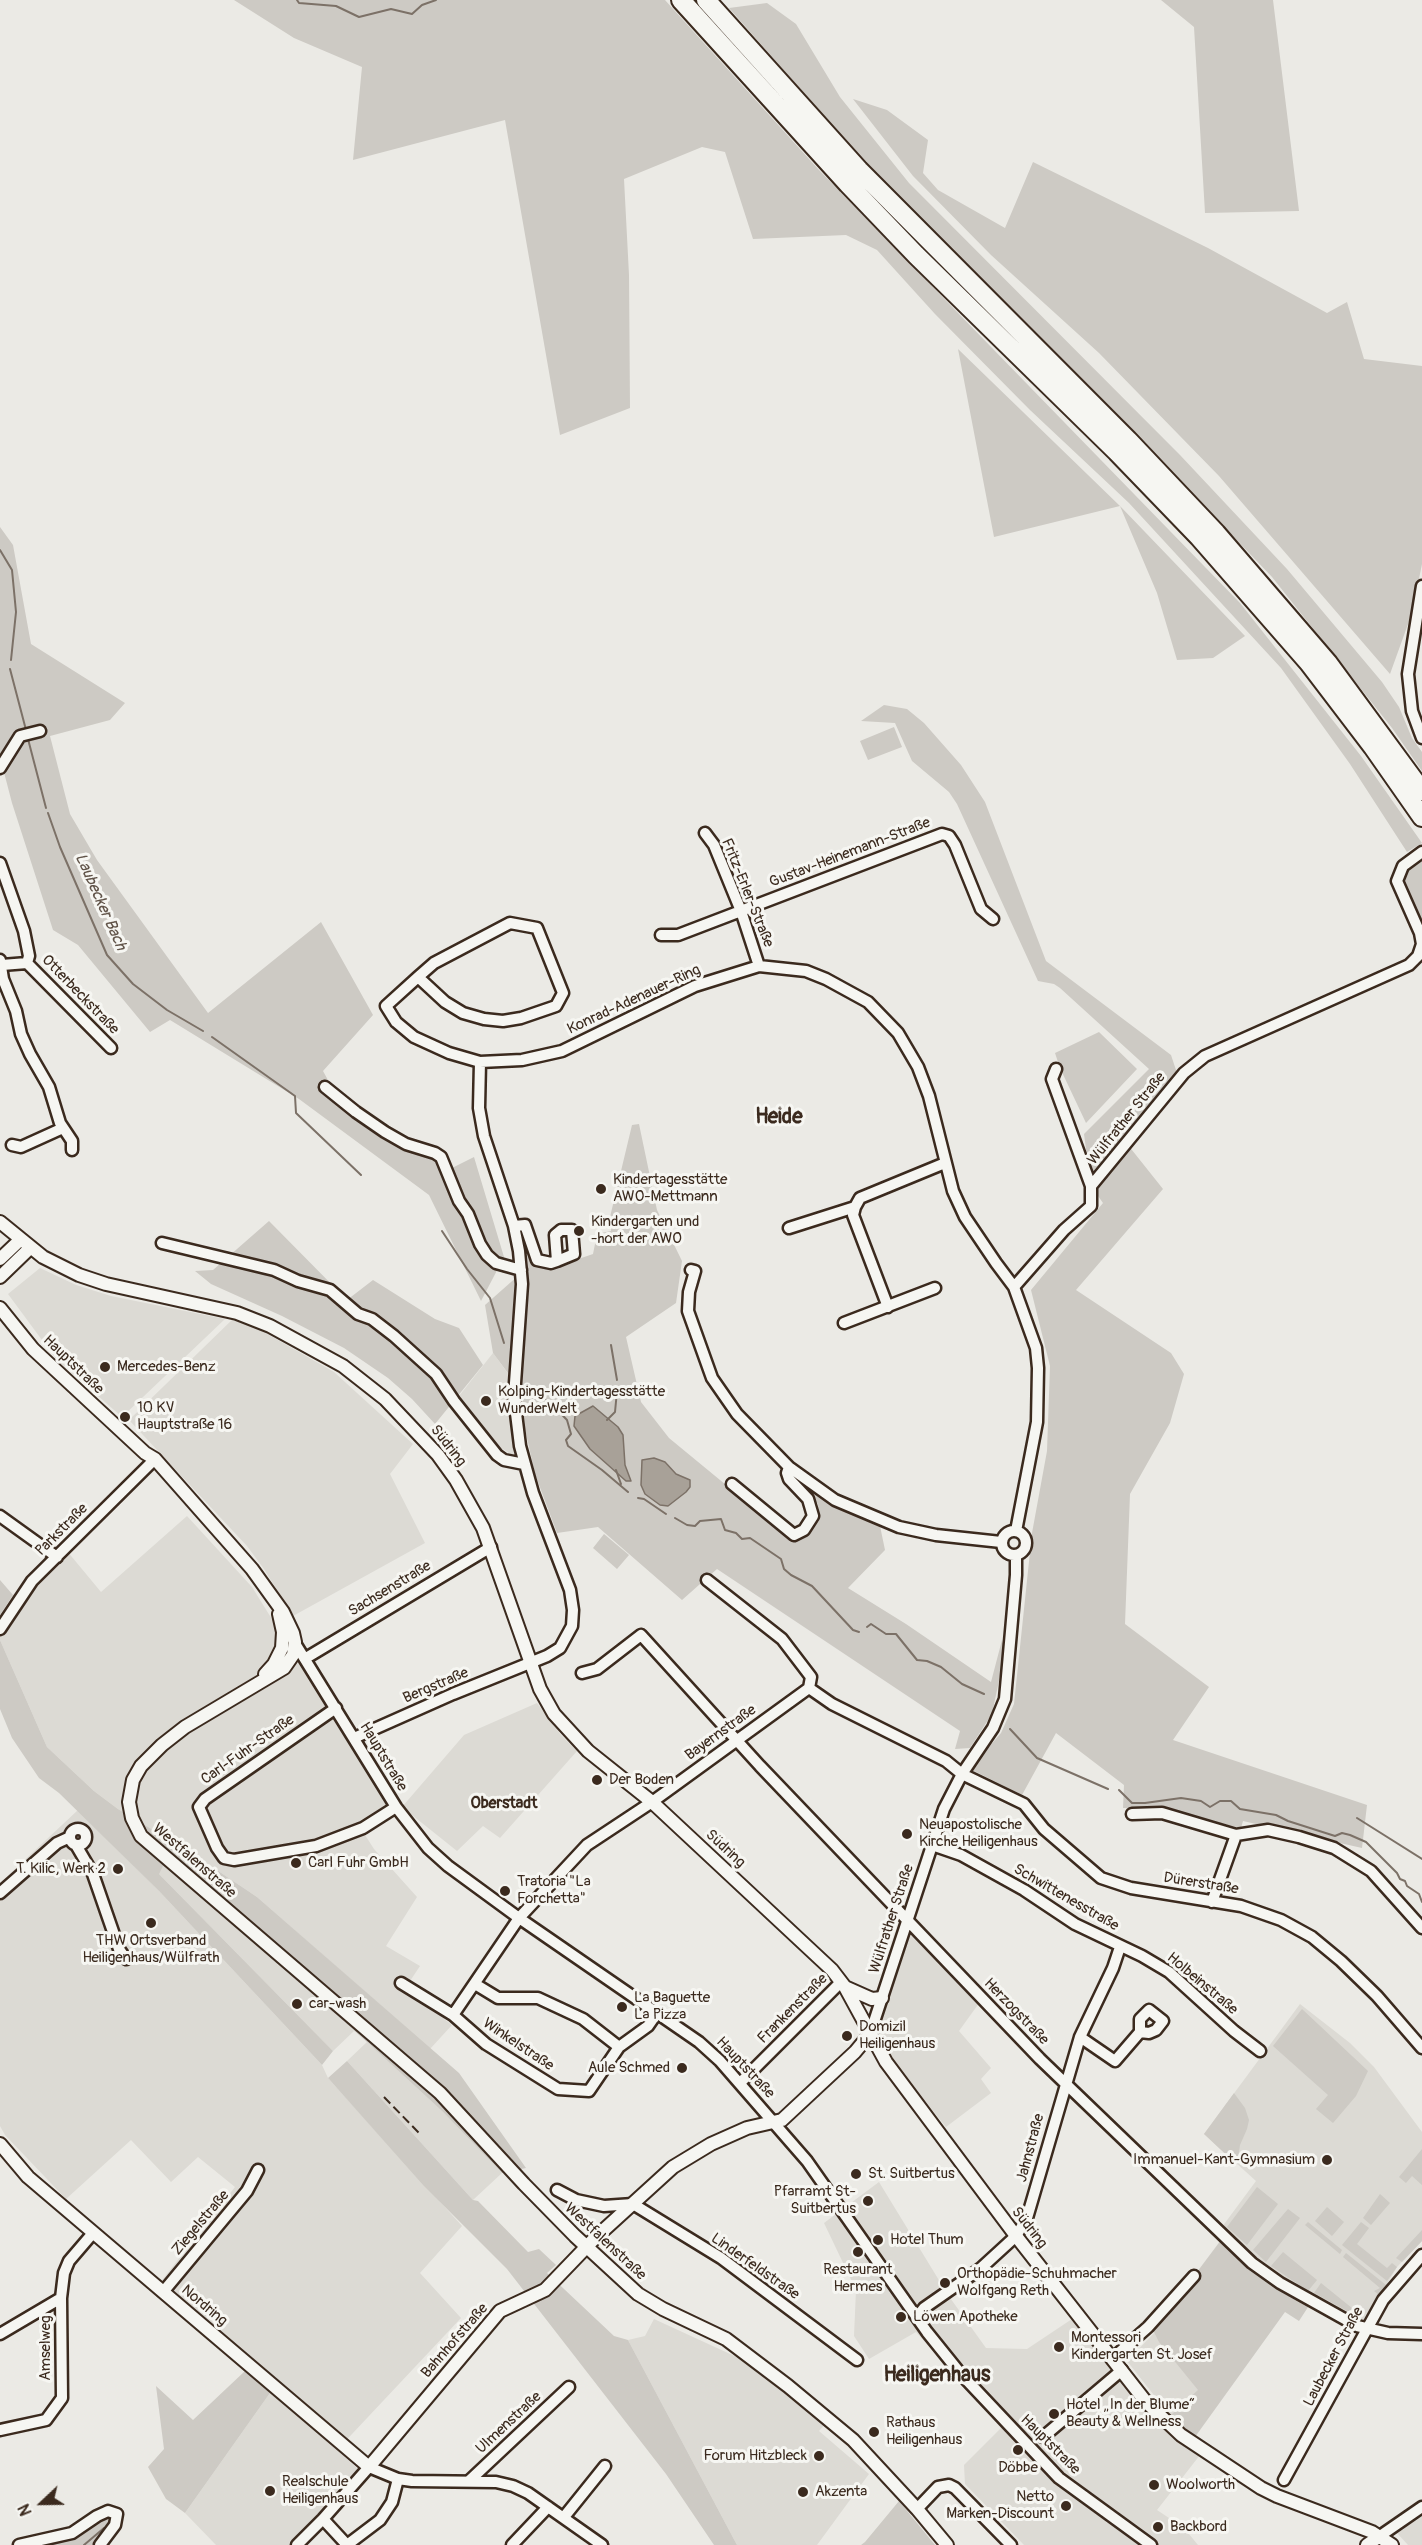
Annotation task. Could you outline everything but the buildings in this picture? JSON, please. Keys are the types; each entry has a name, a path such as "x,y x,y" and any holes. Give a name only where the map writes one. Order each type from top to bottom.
{"highway":[{"path":"681,0 916,255 1199,537 1309,663 1373,747 1422,817"},
{"path":"706,0 860,171 1128,440 1231,550 1328,663 1422,791"}],"street":[{"path":"1422,586 1408,674 1412,711 1422,738"},
{"path":"0,768 30,733"},
{"name":"Fritz-Erler-Straße","path":"705,833 714,845 741,911 759,966"},
{"name":"Gustav-Heinemann-Straße","path":"741,911 942,834 949,836 955,845 981,909 993,919"},
{"name":"Wülfrather Straße","path":"1014,1287 1064,1230 1091,1206 1091,1186 1184,1073 1206,1056 1409,965 1418,956 1422,944 1416,923 1397,881 1403,866 1418,855"},
{"path":"0,863 28,947 27,963 1,963 3,979 16,1011 21,1034 49,1087 63,1128 72,1141 72,1150"},
{"path":"661,935 678,934 741,911"},
{"path":"510,922 521,923 537,928 563,993 556,1006 530,1015 503,1020 484,1019 463,1013 445,1002 417,977 434,963 510,922"},
{"name":"Otterbeckstraße","path":"27,963 111,1048"},
{"name":"Konrad-Adenauer-Ring","path":"417,977 386,1006 396,1022 414,1037 449,1053 480,1062 522,1059 562,1051 695,986 759,966 806,972 855,993 887,1021 903,1041 918,1067 929,1096 953,1191 965,1217 1014,1287"},
{"name":"Bergstraße","path":"354,1738 453,1694 531,1663 560,1648 572,1626 573,1610 570,1590 524,1464 514,1397 521,1270 514,1226 484,1136 479,1108 480,1062"},
{"path":"1054,1074 1091,1186"},
{"path":"325,1087 356,1113 385,1132 406,1144 435,1153 441,1158 459,1202 468,1214 487,1255 496,1263 521,1270"},
{"path":"12,1145 21,1147 63,1128"},
{"path":"888,1307 853,1215 855,1207 860,1198 945,1163"},
{"path":"789,1228 855,1207"},
{"name":"Südring","path":"0,1222 25,1244 55,1263 106,1284 237,1313 270,1326 343,1366 386,1399 438,1455 474,1510 491,1547 544,1696 568,1731 588,1751 652,1802 832,1970 843,1984 886,2062 1016,2236 1158,2415 1181,2435 1221,2463 1277,2496 1380,2535 1392,2545"},
{"path":"514,1226 525,1225 537,1260 551,1263 557,1261"},
{"path":"162,1243 274,1270 298,1281 330,1290 358,1314 372,1318 436,1374 454,1401 497,1455 504,1460 524,1464"},
{"path":"0,1258 25,1244"},
{"path":"0,1277 25,1244"},
{"path":"691,1270 695,1270 689,1292 688,1311 712,1378 737,1414 789,1467 835,1500 899,1527 936,1535 1001,1542"},
{"path":"1014,1287 1030,1329 1038,1368 1037,1422 1016,1531"},
{"path":"844,1323 935,1288"},
{"name":"Hauptstraße","path":"0,1308 33,1349 124,1434 155,1459 239,1553 290,1623 295,1642"},
{"name":"Parkstraße","path":"0,1629 32,1581 155,1459"},
{"path":"732,1484 794,1535 804,1530 813,1516 808,1499 789,1479 787,1473 789,1467"},
{"path":"0,1516 57,1557"},
{"path":"1016,1531 1025,1538 1026,1544 1016,1556 1005,1552 1001,1542 1006,1533 1016,1531"},
{"name":"Sachsenstraße","path":"306,1658 491,1547"},
{"name":"Wülfrather Straße","path":"775,2123 787,2116 855,2052 870,2034 944,1809 962,1774 986,1742 1005,1699 1016,1556"},
{"path":"707,1580 782,1639 811,1677 809,1688 832,1704 946,1761 962,1774"},
{"name":"Hauptstraße","path":"273,1599 282,1624 306,1658 396,1807 413,1831 448,1866 519,1918 699,2042 740,2083 827,2187 917,2317 960,2373 1050,2470 1081,2496 1151,2545"},
{"name":"Westfalenstraße","path":"255,1684 274,1664 282,1648 282,1624"},
{"name":"Herzogstraße","path":"582,1673 597,1669 641,1635 738,1740 1065,2082 1252,2263 1305,2297 1342,2318 1368,2329 1388,2333 1422,2334"},
{"name":"Westfalenstraße","path":"295,1642 293,1655 284,1668 185,1727 141,1766 133,1780 129,1802 135,1826 151,1846 454,2106 510,2170 638,2294 663,2309 726,2339 788,2386 853,2440 947,2545"},
{"name":"Bayernstraße","path":"519,1918 587,1845 652,1802 809,1688"},
{"name":"Carl-Fuhr-Straße","path":"336,1708 205,1798 200,1807 217,1848 224,1858 234,1860 316,1846 363,1828 396,1807"},
{"name":"Dürerstraße","path":"962,1774 1024,1804 1044,1829 1101,1878 1131,1888 1251,1909 1281,1920 1312,1937 1377,1996 1422,2048"},
{"path":"1132,1814 1162,1812 1236,1835 1268,1830 1334,1848 1371,1871 1422,1928"},
{"path":"1212,1902 1236,1835"},
{"path":"0,1893 57,1844 73,1841 93,1874 119,1949 126,1959"},
{"name":"Schwittenesstraße","path":"932,1845 961,1855 1024,1890 1075,1924 1120,1947"},
{"path":"453,2015 519,1918"},
{"name":"Jahnstraße","path":"917,2317 924,2308 980,2269 1016,2236 1030,2209 1065,2082 1080,2037 1113,1968 1120,1947"},
{"name":"Holbeinstraße","path":"1120,1947 1142,1956 1169,1972 1233,2031 1260,2051"},
{"name":"Winkelstraße","path":"401,1983 453,2015 486,2044 558,2089 589,2091 619,2047"},
{"path":"475,1984 498,1998 538,1998 583,2019 619,2047 648,2026 657,2013"},
{"path":"843,1984 866,1997 882,1998"},
{"name":"Frankenstraße","path":"740,2083 843,1984"},
{"path":"1080,2037 1115,2061 1140,2032"},
{"name":"Bahnhofstraße","path":"369,2467 495,2315 506,2307 540,2294 658,2178 692,2154 747,2128 775,2123"},
{"name":"Nordring","path":"0,2144 28,2177 369,2467 398,2479 425,2482 496,2482 513,2486 564,2517 602,2545"},
{"name":"Ziegelstraße","path":"163,2292 247,2191 258,2170"},
{"path":"556,2190 576,2200 604,2206 633,2204"},
{"name":"Linderfeldstraße","path":"633,2204 728,2264 856,2360"},
{"name":"Amselweg","path":"0,2430 46,2420 62,2398 61,2298 64,2273 69,2261 93,2233"},
{"name":"Laubecker Straße","path":"1284,2480 1383,2300 1422,2255"},
{"path":"1112,2359 1148,2327 1194,2276"},
{"path":"0,2334 61,2298"},
{"path":"1043,2438 1122,2370"},
{"name":"Ulmenstraße","path":"469,2481 569,2387"},
{"path":"564,2517 605,2466"},
{"path":"297,2545 369,2467"},
{"path":"323,2519 347,2545 380,2520 392,2502 398,2479"},
{"path":"917,2509 938,2487 949,2485 955,2488 1011,2545"},
{"path":"513,2545 548,2507"},
{"path":"1367,2545 1422,2507"},
{"path":"19,2545 72,2533 108,2511 117,2514 115,2525 100,2545"}],"shaded area":[{"path":"234,0 665,0 819,170 1240,603 1361,756 1422,843 1407,852 1350,764 1281,668 1129,503 1030,410 935,314 877,250 846,235 753,239 725,152 702,147 624,179 629,275 630,408 560,435 505,120 353,160 362,67 294,38"},
{"path":"1161,0 1273,0 1299,211 1205,213 1194,27"},
{"path":"767,3 796,24 840,97 909,183 1180,455 1287,569 1382,682 1399,707 1412,738 1422,752 1422,771 1392,728 1272,577 1166,466 1032,333 854,150 729,8"},
{"path":"853,99 887,110 928,140 923,173 938,190 1005,228 1033,162 1208,248 1327,313 1347,302 1364,359 1422,366 1422,564 1412,613 1390,674 1219,476 1099,353 991,255 913,176"},
{"path":"958,349 1120,506 994,537"},
{"path":"1120,506 1245,636 1213,658 1177,660 1157,593"},
{"path":"0,527 13,545 31,644 125,703 110,720 50,736 70,814 97,860 208,1013 321,922 373,1015 323,1071 335,1093 408,1147 437,1156 450,1169 474,1157 504,1257 481,1301 429,1195 299,1099 170,1020 150,1032 78,945 53,930 12,803 0,757"},
{"path":"884,705 907,709 924,723 961,765 985,802 1046,961 1171,1055 1177,1073 1124,1140 1163,1189 1076,1290 1171,1353 1184,1374 1170,1423 1130,1494 1125,1624 1209,1687 1173,1740 1367,1805 1362,1848 1243,1821 1241,1828 1174,1812 1171,1809 1123,1808 1124,1785 1056,1733 1022,1795 970,1769 1001,1733 1014,1704 1032,1533 1047,1451 1050,1366 1031,1290 1103,1203 1091,1186 1084,1134 1149,1069 1060,988 1054,984 1038,981 957,804 949,792 912,761 895,723 861,721"},
{"path":"894,727 902,747 868,760 860,741"},
{"path":"1422,856 1422,928 1403,887 1404,873 1413,861"},
{"path":"1099,1032 1137,1069 1086,1123 1055,1053"},
{"path":"639,1124 657,1210 682,1261 676,1303 626,1337 641,1402 669,1438 788,1536 805,1536 819,1521 818,1504 804,1487 880,1526 885,1550 848,1588 991,1682 1002,1640 1005,1652 992,1714 970,1748 955,1749 960,1731 717,1569 682,1600 598,1527 557,1533 535,1474 525,1429 522,1392 493,1353 485,1305 528,1267 526,1231 535,1262 552,1268 593,1254 597,1234 611,1231 610,1217 632,1125"},
{"path":"269,1221 347,1300 373,1280 435,1319 459,1328 483,1365 435,1424 388,1378 344,1348 282,1316 211,1284 195,1271 213,1270"},
{"path":"40,1268 76,1285 111,1296 225,1319 122,1417 56,1359 8,1294"},
{"path":"236,1316 334,1372 413,1444 390,1474 425,1543 293,1616 247,1546 129,1420"},
{"name":"Kolping-Kindertagesstätte WunderWelt","path":"493,1353 509,1375 517,1455 515,1457 495,1444 459,1396"},
{"path":"593,1406 618,1427 623,1435 625,1465 631,1481 626,1481 590,1449 574,1426 575,1416"},
{"path":"654,1458 665,1462 676,1474 690,1480 690,1487 686,1492 668,1506 660,1505 645,1494 641,1485 642,1460"},
{"path":"187,1516 252,1587 393,1814 365,1835 374,1849 417,1897 386,1946 420,1966 404,1990 445,2016 444,2019 452,2025 430,2049 257,1897 190,1852 118,1809 94,1791 47,1747 0,1640 0,1615 13,1595 67,1551 101,1592"},
{"path":"604,1534 629,1555 617,1569 593,1548"},
{"path":"0,1580 13,1595 0,1615"},
{"path":"0,1640 47,1747 94,1791 118,1809 190,1852 257,1897 459,2073 526,2168 502,2173 443,2112 367,2042 164,1864 159,1874 333,2051 322,2065 159,1891 59,1793 39,1778 12,1738 0,1709"},
{"path":"537,1703 561,1735 577,1751 500,1838 483,1826 457,1851 402,1807 464,1735"},
{"path":"78,1810 159,1891 322,2065 328,2078 462,2226 420,2273 461,2318 337,2450 358,2469 295,2545 216,2545 185,2513 270,2393 152,2293 235,2187 198,2157 171,2182 131,2140 66,2199 5,2135 0,2126 0,1883"},
{"path":"165,1863 354,2031 333,2051 158,1873"},
{"path":"908,1919 982,1999 959,2031 991,2068 981,2079 991,2093 946,2127 907,2079 876,2034"},
{"name":"Immanuel-Kant-Gymnasium","path":"1300,2004 1350,2043 1374,2067 1422,2132 1422,2241 1397,2267 1369,2314 1357,2326 1280,2283 1222,2227 1256,2181 1204,2134"},
{"path":"1302,2009 1368,2071 1356,2096 1333,2123 1316,2109 1328,2095 1273,2046"},
{"path":"367,2042 443,2112 502,2173 473,2200 347,2061"},
{"path":"347,2061 473,2200 478,2201 528,2252 539,2249 556,2265 547,2273 614,2336 628,2340 737,2545 714,2545 666,2474 507,2269 424,2186 328,2078"},
{"path":"1234,2093 1245,2108 1249,2120 1240,2145 1237,2165 1204,2134"},
{"path":"1422,2149 1422,2185 1412,2176 1406,2183 1399,2177"},
{"path":"879,2182 948,2295 986,2348 1027,2349 1072,2319 1148,2412 1200,2455 1157,2510 1184,2528 1198,2545 1024,2545 965,2484 964,2465 1001,2428 916,2332 869,2359 854,2336 856,2290 824,2223"},
{"path":"1257,2187 1278,2204 1247,2245 1227,2227"},
{"path":"1380,2194 1390,2203 1371,2225 1363,2218"},
{"path":"1327,2207 1344,2222 1332,2236 1315,2221"},
{"path":"1288,2209 1300,2218 1266,2262 1253,2250"},
{"path":"1308,2222 1342,2250 1340,2254 1305,2225"},
{"path":"1361,2222 1369,2228 1357,2244 1387,2268 1392,2263 1397,2267 1387,2281 1342,2245"},
{"path":"1422,2230 1422,2241 1402,2262 1396,2258"},
{"path":"1224,2236 1312,2301 1299,2321 1285,2312 1195,2437 1169,2417 1198,2390 1159,2342 1153,2330 1148,2327 1194,2276"},
{"path":"1283,2252 1317,2280 1308,2291 1271,2266"},
{"path":"1346,2253 1386,2285 1379,2295 1374,2291 1380,2288 1343,2257"},
{"path":"1321,2283 1363,2317 1314,2293"},
{"path":"654,2319 741,2359 826,2423 819,2431 869,2474 817,2545 737,2545 628,2340 645,2336"},
{"path":"1156,2331 1202,2391 1172,2418 1127,2361"},
{"path":"245,2371 270,2393 185,2513 166,2499 148,2467 164,2449 156,2386 193,2420"},
{"path":"899,2501 935,2545 861,2545 865,2542"},
{"path":"109,2513 112,2524 95,2545 19,2545 72,2533"},
{"path":"1422,2513 1422,2545 1408,2545 1397,2533"}],"waterway":[{"path":"297,0 299,3 336,6 359,17 391,9 412,14 422,5 436,0"},
{"name":"Laubecker Bach","path":"0,550 12,570 16,612 11,660"},
{"name":"Laubecker Bach","path":"10,669 26,730"},
{"name":"Laubecker Bach","path":"28,739 46,808"},
{"name":"Laubecker Bach","path":"48,813 60,847 107,955 133,984 167,1010 203,1031"},
{"name":"Laubecker Bach","path":"212,1037 295,1096 296,1113 361,1175"},
{"name":"Laubecker Bach","path":"442,1231 467,1269 490,1298 504,1343"},
{"path":"611,1345 617,1380"},
{"path":"607,1420 615,1412 617,1391"},
{"name":"Laubecker Bach","path":"535,1393 551,1403 567,1420 571,1434 566,1440 568,1446 628,1492"},
{"path":"616,1470 621,1484"},
{"name":"Laubecker Bach","path":"638,1498 644,1499 666,1514"},
{"name":"Laubecker Bach","path":"675,1518 687,1525 695,1526 700,1521 721,1519 725,1530 736,1533 742,1539 750,1538 781,1559 784,1569 812,1586 853,1630 859,1632"},
{"name":"Laubecker Bach","path":"867,1627 871,1624 886,1634 896,1634 917,1660 927,1661 941,1667 962,1684 984,1694"},
{"name":"Laubecker Bach","path":"1010,1729 1037,1758 1108,1789"},
{"name":"Laubecker Bach","path":"1119,1790 1132,1803 1181,1798 1201,1801 1210,1807 1220,1801 1231,1801 1240,1809 1276,1815 1335,1836 1342,1833 1350,1835 1366,1842 1397,1873 1400,1879 1405,1881 1407,1886 1419,1894 1422,1902"},
{"path":"1357,1818 1422,1859"},
{"path":"84,2545 104,2528"}],"railway":[{"path":"384,2097 419,2133"}],"place":[{"name":"Kindertagesstätte AWO-Mettmann","path":"601,1189"},
{"name":"Kindergarten und -hort der AWO","path":"579,1231"},
{"name":"Mercedes-Benz","path":"105,1367"},
{"name":"Kolping-Kindertagesstätte WunderWelt","path":"486,1401"},
{"name":"10 KV Hauptstraße 16","path":"125,1417"},
{"name":"Der Boden","path":"597,1780"},
{"name":"Neuapostolische Kirche Heiligenhaus","path":"907,1834"},
{"name":"Carl Fuhr GmbH","path":"296,1863"},
{"name":"T. Kilic, Werk 2","path":"118,1869"},
{"name":"Tratoria \"La Forchetta\"","path":"505,1891"},
{"name":"THW Ortsverband Heiligenhaus/Wülfrath","path":"151,1923"},
{"name":"car-wash","path":"297,2004"},
{"name":"La Baguette La Pizza","path":"622,2007"},
{"name":"Domizil Heiligenhaus","path":"847,2036"},
{"name":"Aule Schmed","path":"682,2068"},
{"name":"Immanuel-Kant-Gymnasium","path":"1327,2160"},
{"name":"St. Suitbertus","path":"856,2174"},
{"name":"Pfarramt St- Suitbertus","path":"868,2201"},
{"name":"Hotel Thum","path":"878,2240"},
{"name":"Restaurant Hermes","path":"858,2252"},
{"name":"Orthopädie-Schuhmacher Wolfgang Reth","path":"945,2283"},
{"name":"Löwen Apotheke","path":"901,2317"},
{"name":"Montessori Kindergarten St. Josef","path":"1059,2347"},
{"name":"Hotel „In der Blume“ Beauty & Wellness","path":"1054,2414"},
{"name":"Rathaus Heiligenhaus","path":"874,2432"},
{"name":"Döbbe","path":"1018,2450"},
{"name":"Forum Hitzbleck","path":"819,2456"},
{"name":"Woolworth","path":"1154,2485"},
{"name":"Realschule Heiligenhaus","path":"270,2491"},
{"name":"Akzenta","path":"803,2492"},
{"name":"Netto Marken-Discount","path":"1066,2506"},
{"name":"Backbord","path":"1158,2527"}],"district":[{"name":"Heide","path":"779,1118"},
{"name":"Oberstadt","path":"504,1804"},
{"name":"Heiligenhaus","path":"937,2376"}]}
